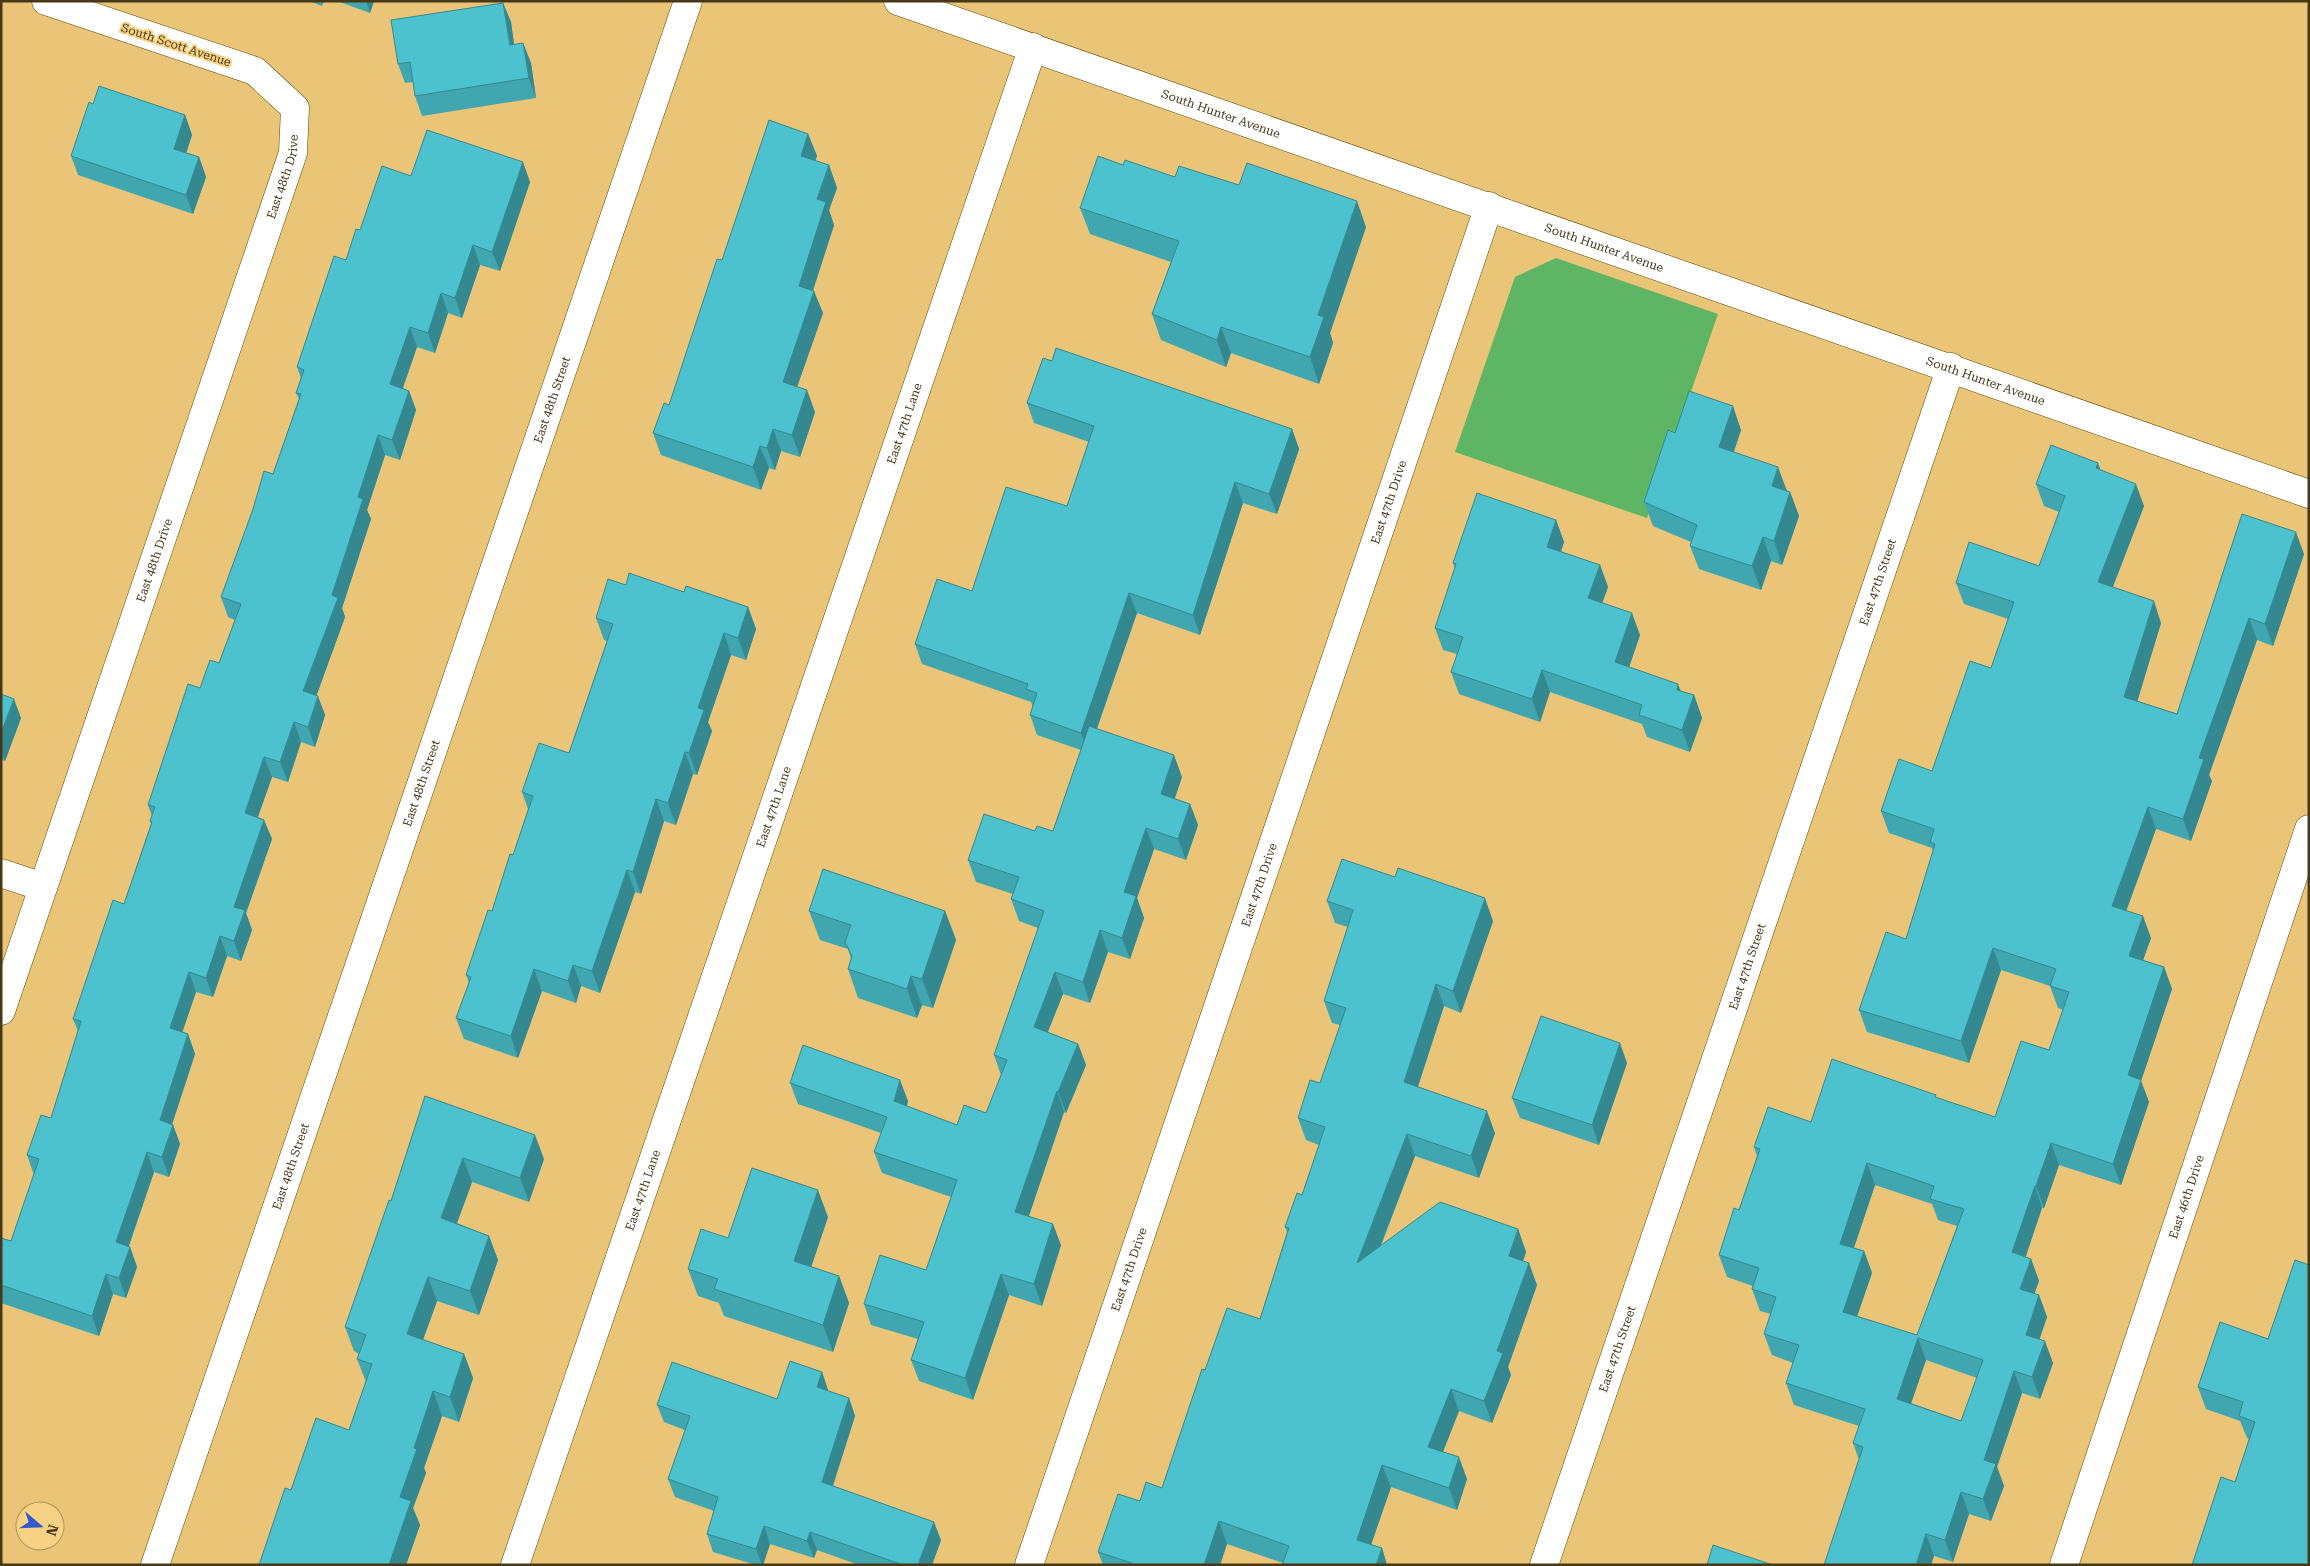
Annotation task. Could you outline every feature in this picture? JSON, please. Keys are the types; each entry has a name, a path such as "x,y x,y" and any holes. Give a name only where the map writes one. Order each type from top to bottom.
{"street":[{"name":"South Scott Avenue","path":"46,1 255,71 296,108"},
{"name":"East 48th Street","path":"155,1565 688,1"},
{"name":"South Hunter Avenue","path":"898,1 1952,367 2309,494"},
{"name":"East 47th Lane","path":"515,1565 1033,48"},
{"name":"East 48th Drive","path":"1,1011 292,152 296,108"},
{"name":"East 47th Drive","path":"1029,1565 1489,206"},
{"name":"East 47th Street","path":"1544,1565 1952,367"},
{"name":"East 46th Drive","path":"2064,1565 2309,829"},
{"path":"1,873 43,887"}],"green space":[{"path":"1556,258 1718,314 1647,518 1455,452 1515,277"}],"building":[{"path":"503,3 510,45 523,43 529,78 415,96 410,62 398,64 391,20"},
{"path":"99,86 185,115 174,149 199,157 186,195 71,156 89,102 93,104"},
{"path":"769,120 808,134 801,156 829,165 817,199 826,202 799,286 814,291 783,382 807,390 792,435 773,429 767,448 760,446 753,467 653,433 664,403 669,405 717,259 722,260"},
{"path":"427,130 523,162 492,252 473,245 455,298 441,293 428,333 410,327 390,384 409,391 392,440 378,435 358,497 363,499 332,595 338,598 303,691 318,696 308,727 294,722 280,762 264,757 245,813 264,820 234,907 245,910 234,941 220,936 206,978 189,972 170,1028 188,1034 160,1120 173,1125 162,1157 147,1152 116,1242 130,1247 119,1278 106,1274 92,1316 1,1285 1,1238 11,1241 39,1159 27,1155 41,1115 51,1118 81,1021 73,1019 113,900 124,904 152,822 150,821 155,807 148,805 188,684 200,688 210,660 219,663 241,604 221,597 253,509 264,471 273,474 301,394 296,393 304,370 297,367 334,256 346,260 356,229 360,230 382,166 411,176"},
{"path":"1098,156 1123,165 1125,160 1175,177 1179,166 1239,185 1247,163 1357,201 1318,315 1324,317 1310,357 1221,327 1217,340 1152,314 1179,241 1080,208"},
{"path":"1056,348 1292,429 1269,494 1235,482 1193,615 1129,593 1081,733 1030,715 1037,693 1026,689 1028,684 915,644 937,579 972,591 1006,487 1067,506 1094,426 1027,403 1043,358 1052,361"},
{"path":"1689,391 1733,406 1719,447 1778,467 1772,486 1790,492 1774,541 1763,537 1752,566 1690,546 1697,525 1644,502 1668,430 1675,433"},
{"path":"2051,445 2098,463 2096,468 2136,484 2098,582 2154,601 2124,697 2177,714 2242,514 2296,532 2265,624 2249,618 2199,758 2204,759 2183,819 2148,807 2112,906 2143,916 2129,956 2164,967 2128,1075 2141,1080 2113,1164 2051,1143 2012,1252 2031,1259 2020,1289 2039,1295 2026,1335 2045,1341 2032,1377 2014,1371 1984,1460 1996,1464 1983,1499 1961,1492 1945,1540 1926,1534 1916,1565 1824,1565 1863,1447 1853,1443 1865,1409 1786,1383 1799,1345 1764,1334 1776,1297 1752,1289 1759,1268 1719,1255 1734,1208 1739,1210 1760,1149 1754,1147 1768,1107 1811,1122 1832,1059 1995,1117 2021,1041 2049,1050 2069,992 2050,986 2056,969 1993,948 1961,1041 1859,1010 1886,932 1906,939 1935,844 1930,842 1934,829 1881,811 1899,759 1932,771 1970,661 1991,668 2014,602 1956,583 1969,542 2039,566 2065,496 2036,484","holes":["1867,1163 1934,1186 1930,1199 1964,1209 1917,1335 1843,1312 1864,1251 1840,1244","1918,1338 1983,1360 1961,1421 1897,1399"]},
{"path":"1477,493 1556,520 1547,547 1600,565 1588,598 1632,613 1615,662 1678,684 1677,690 1694,695 1682,730 1639,715 1642,705 1542,670 1532,699 1451,672 1463,637 1435,628 1456,564 1453,563"},
{"path":"629,573 684,592 686,586 748,607 738,638 724,633 698,708 704,710 689,753 685,752 668,803 656,799 633,872 627,870 592,971 573,965 568,981 534,969 511,1036 456,1018 471,977 466,975 488,910 492,911 510,854 513,855 533,796 522,792 539,743 569,753 613,624 596,618 608,579 626,585"},
{"path":"1,694 14,699 1,733"},
{"path":"1089,726 1174,755 1161,794 1190,804 1178,839 1146,828 1124,892 1136,896 1122,938 1100,930 1083,982 1055,972 1034,1027 1078,1044 1057,1091 1015,1212 1053,1224 1034,1284 1001,1274 965,1378 911,1360 924,1322 864,1304 880,1255 926,1270 957,1180 874,1152 887,1117 790,1083 803,1045 900,1080 894,1101 957,1125 964,1105 986,1113 1007,1060 994,1055 1044,911 1011,899 1019,877 968,860 984,814 1035,831 1037,826 1053,831"},
{"path":"1342,859 1395,877 1398,868 1485,898 1453,991 1436,984 1404,1082 1487,1111 1471,1156 1407,1134 1357,1263 1440,1202 1518,1229 1509,1256 1529,1263 1497,1351 1503,1353 1484,1401 1451,1389 1428,1447 1459,1457 1449,1488 1382,1465 1357,1540 1382,1548 1376,1565 1282,1565 1289,1546 1219,1521 1204,1565 1131,1565 1132,1563 1098,1552 1118,1494 1140,1501 1146,1482 1162,1488 1202,1369 1205,1370 1227,1308 1260,1319 1289,1228 1285,1227 1297,1193 1302,1195 1325,1127 1298,1118 1310,1080 1320,1083 1346,1008 1324,1001 1353,910 1327,901"},
{"path":"823,869 945,911 922,979 911,976 907,989 848,969 852,956 845,942 851,925 809,911"},
{"path":"1541,1016 1620,1043 1592,1125 1512,1098"},
{"path":"425,1096 535,1135 520,1178 463,1158 441,1218 489,1236 470,1291 428,1277 407,1334 464,1354 450,1397 433,1391 414,1448 417,1449 400,1497 411,1501 389,1565 259,1565 285,1488 291,1490 316,1418 349,1430 372,1364 357,1359 366,1335 345,1327 389,1200 391,1201"},
{"path":"752,1168 818,1190 794,1261 839,1276 823,1325 714,1289 718,1279 688,1269 701,1229 728,1238"},
{"path":"2295,1260 2309,1265 2309,1565 2192,1565 2221,1477 2235,1482 2255,1422 2239,1416 2243,1402 2198,1387 2220,1322 2268,1339"},
{"path":"790,1361 822,1372 817,1387 849,1398 822,1482 934,1522 918,1565 903,1565 810,1532 807,1541 764,1526 756,1549 707,1534 718,1497 668,1479 690,1416 657,1405 672,1362 777,1399"},
{"path":"1713,1545 1773,1565 1707,1565"}]}
